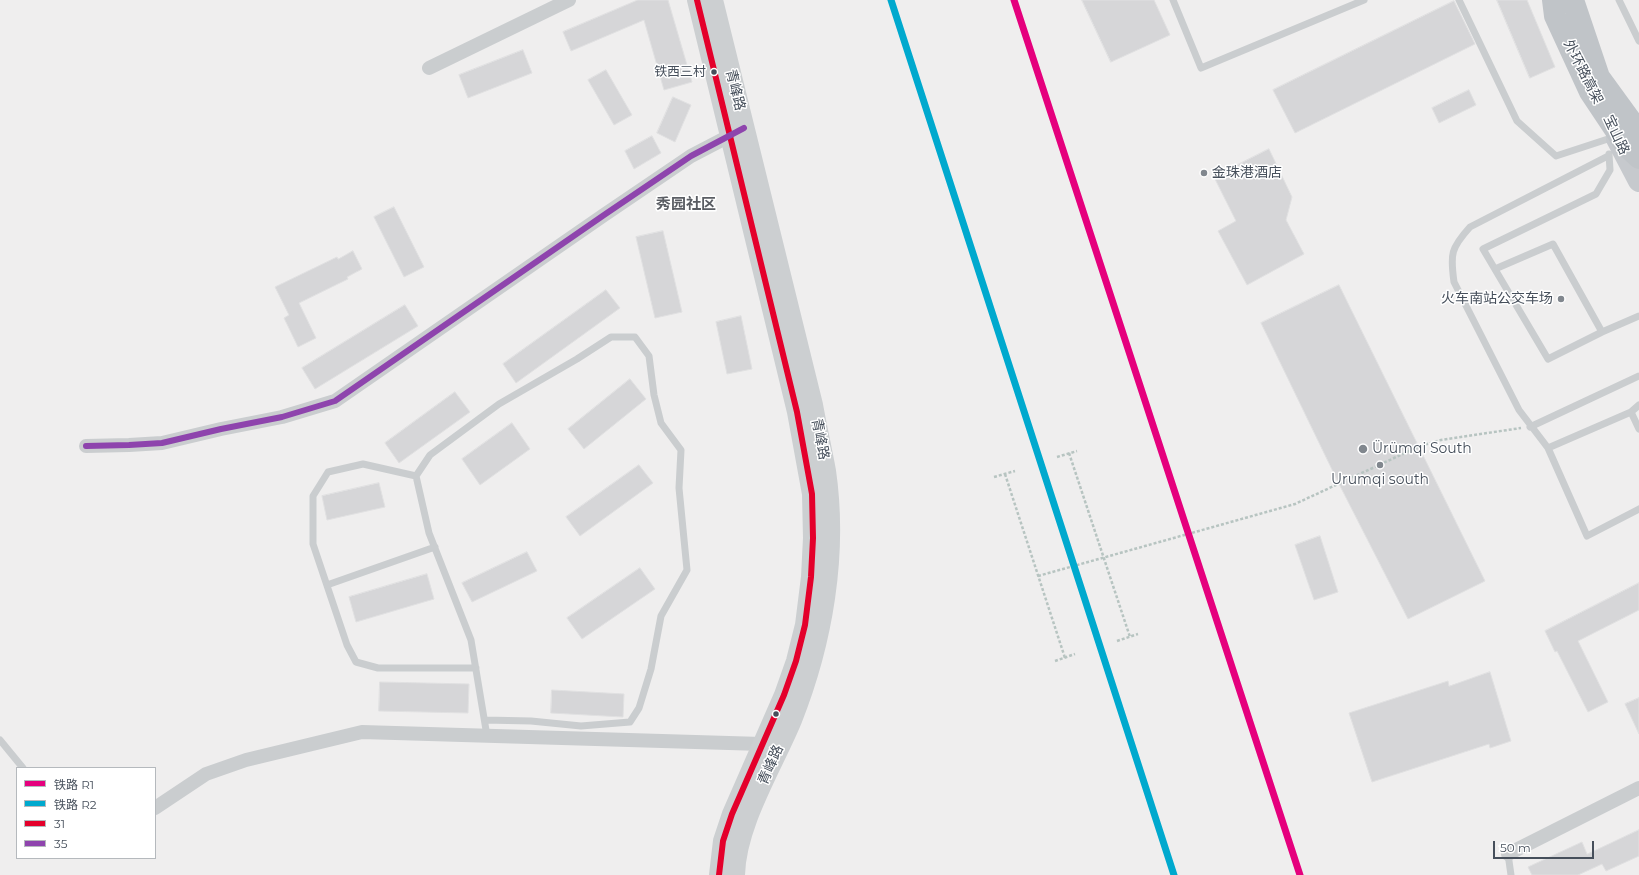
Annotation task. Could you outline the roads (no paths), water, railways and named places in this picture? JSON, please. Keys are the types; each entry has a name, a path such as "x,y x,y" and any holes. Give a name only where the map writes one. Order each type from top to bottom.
{"highway":[{"name":"外环路高架","path":"1553,0 1555,16 1590,92 1626,146 1639,158"},
{"name":"外环路高架","path":"1573,0 1619,139"}],"main road":[{"name":"青峰路","path":"697,0 737,132 814,412 826,472 829,534 827,578 821,621 811,665 791,720 752,809 740,843 736,875"},
{"name":"青峰路","path":"712,0 737,132 797,412 812,494 813,538 811,577 805,625 796,661 784,695 732,814 723,841 719,875"},
{"name":"宝山路","path":"1558,0 1639,181"}],"street":[{"path":"429,68 569,0"},
{"path":"86,446 162,443 282,417 335,401 692,156 737,132"},
{"path":"156,807 206,774 246,760 362,732 762,744"},
{"path":"1508,854 1639,788"}],"lane":[{"path":"1173,0 1201,68 1364,0"},
{"path":"1459,0 1516,121 1556,156 1619,139"},
{"path":"1619,0 1639,41"},
{"path":"1639,117 1619,139 1470,227 1456,242 1451,262 1454,282 1519,410 1530,427 1548,448 1587,536 1639,509"},
{"path":"1619,139 1610,170 1596,194 1483,249 1548,359 1602,332 1639,316"},
{"path":"1495,270 1553,244 1602,332"},
{"path":"485,720 531,721 581,726 630,722 639,708 651,669 661,616 687,570 679,488 681,450 661,423 654,395 649,356 635,337 611,337 577,359 499,404 430,455 416,476 429,533 471,640 487,736"},
{"path":"1530,427 1639,376"},
{"path":"1548,448 1631,412 1639,406"},
{"path":"1631,412 1639,429"},
{"path":"416,476 363,464 328,472 313,496 314,544 347,645 356,662 378,668 476,668"},
{"path":"327,585 435,547"},
{"path":"0,740 22,767"},
{"path":"1508,854 1511,875"}],"rail line":[{"name":"R2","path":"891,0 1174,875"},
{"name":"R1","path":"1014,0 1300,875"}],"place":[{"name":"铁西三村","path":"714,72"},
{"name":"金珠港酒店","path":"1204,173"},
{"name":"火车南站公交车场","path":"1561,299"},
{"name":"Ürümqi South","path":"1363,449"},
{"name":"Urumqi south","path":"1380,465"}],"district":[{"name":"秀园社区","path":"686,205"}]}
